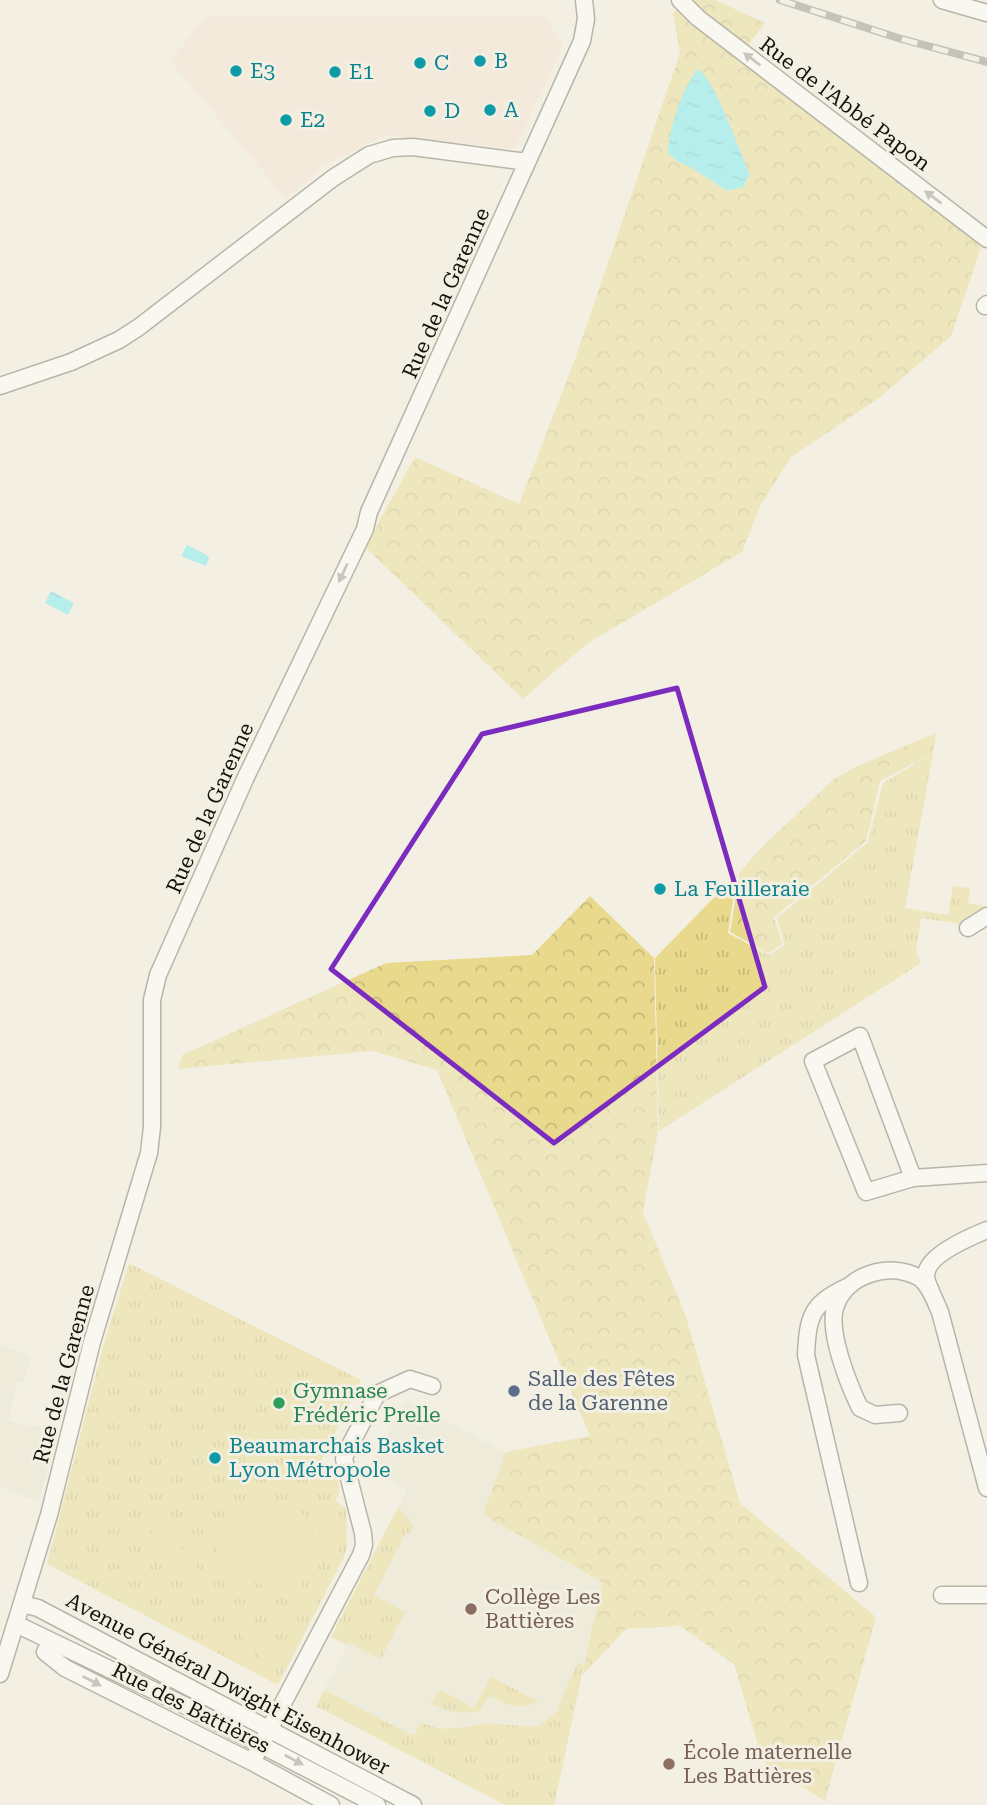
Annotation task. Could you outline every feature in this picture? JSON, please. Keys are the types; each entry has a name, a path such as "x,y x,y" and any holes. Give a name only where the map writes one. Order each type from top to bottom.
{"street":[{"name":"Rue de la Garenne","path":"0,1674 49,1515 92,1342 149,1153 152,1134 154,987 257,756 365,528 370,511 582,41 586,19 584,0"},
{"name":"Rue de l'Abbé Papon","path":"680,0 698,18 987,239"},
{"path":"942,0 987,13"},
{"path":"0,386 71,362 119,340 333,178 369,155 393,148 413,147 527,162"},
{"path":"968,928 987,916"},
{"path":"913,1178 860,1036 813,1060 866,1192 913,1178 987,1173"},
{"path":"987,1230 964,1240 931,1262 926,1276 940,1312 987,1488"},
{"path":"859,1583 806,1355 807,1328 825,1297 869,1273 897,1271 919,1278 932,1294"},
{"path":"847,1287 835,1307 836,1333 838,1354 851,1389 860,1408 875,1415 899,1412"},
{"path":"252,1762 361,1555 363,1533 344,1459 346,1453 377,1394 410,1379 432,1386"},
{"path":"942,1595 987,1595"},
{"name":"Avenue Général Dwight Eisenhower","path":"22,1604 46,1612 413,1805"},
{"name":"Avenue Général Dwight Eisenhower","path":"16,1624 261,1744 377,1805"},
{"name":"Rue des Battières","path":"51,1641 46,1652 65,1668 331,1805"}],"highlighted area":[{"path":"677,688 765,987 554,1143 331,969 482,734"}],"shaded area":[{"path":"205,17 545,17 563,45 515,149 387,135 322,167 286,199 170,61"},
{"path":"0,1345 31,1357 24,1382 17,1381 9,1421 57,1431 39,1502 0,1487"},
{"name":"Collège Les Battières","path":"406,1401 506,1452 484,1516 602,1582 554,1805 505,1805 316,1706 347,1646 331,1637 407,1490 368,1471"}],"green space":[{"path":"685,0 715,0 765,23 739,57 983,242 951,336 879,398 791,457 761,504 742,552 588,643 523,699 365,547 415,457 519,504 574,362 680,53 673,13"},
{"path":"936,733 933,753 880,781 866,841 774,917 782,944 768,953 730,932 740,872 760,849 833,780 855,767"},
{"path":"933,753 905,908 948,915 953,886 970,888 968,903 986,907 960,924 921,918 916,952 921,963 659,1131 655,958 737,874 728,933 769,955 785,945 777,918 868,842 883,783"},
{"path":"590,896 654,958 658,1131 643,1212 686,1317 740,1503 876,1617 825,1801 763,1762 734,1664 680,1626 626,1629 582,1676 602,1582 483,1515 506,1452 590,1436 437,1070 373,1051 178,1069 182,1055 386,963 532,955"},
{"path":"129,1263 361,1380 321,1461 321,1466 332,1471 338,1479 336,1501 346,1508 347,1547 278,1685 47,1564 103,1347"},
{"path":"230,1473 247,1482 246,1485 335,1531 331,1539 242,1492 239,1496 223,1488"},
{"path":"244,1499 276,1516 273,1523 282,1528 286,1521 318,1538 315,1544 320,1547 298,1590 293,1588 287,1598 255,1581 260,1571 251,1566 245,1576 213,1560 218,1549 213,1546 235,1503 240,1506"},
{"path":"398,1507 414,1526 410,1534 406,1533 374,1595 405,1612 381,1659 331,1637"},
{"path":"154,1517 271,1653 263,1661 145,1524"},
{"path":"578,1662 584,1665 554,1805 505,1805 316,1706 324,1690 414,1736 421,1723 441,1729 471,1727 482,1723 538,1727 556,1712"},
{"path":"491,1677 538,1701 520,1706 489,1696 479,1711 466,1713 431,1704 439,1689 474,1708"}],"water":[{"path":"698,69 712,86 750,175 743,187 727,191 668,153 677,109"},
{"path":"187,545 207,555 209,558 206,566 181,556"},
{"path":"51,591 74,603 68,615 45,603"}],"railway":[{"path":"780,0 898,38 987,62"}],"place":[{"name":"B","path":"480,61"},
{"name":"C","path":"420,63"},
{"name":"E3","path":"236,71"},
{"name":"E1","path":"335,72"},
{"name":"A","path":"490,110"},
{"name":"D","path":"430,111"},
{"name":"E2","path":"286,120"},
{"name":"La Feuilleraie","path":"660,889"},
{"name":"Salle des Fêtes de la Garenne","path":"514,1391"},
{"name":"Gymnase Frédéric Prelle","path":"279,1403"},
{"name":"Beaumarchais Basket Lyon Métropole","path":"215,1458"},
{"name":"Collège Les Battières","path":"471,1609"},
{"name":"École maternelle Les Battières","path":"669,1764"}]}
